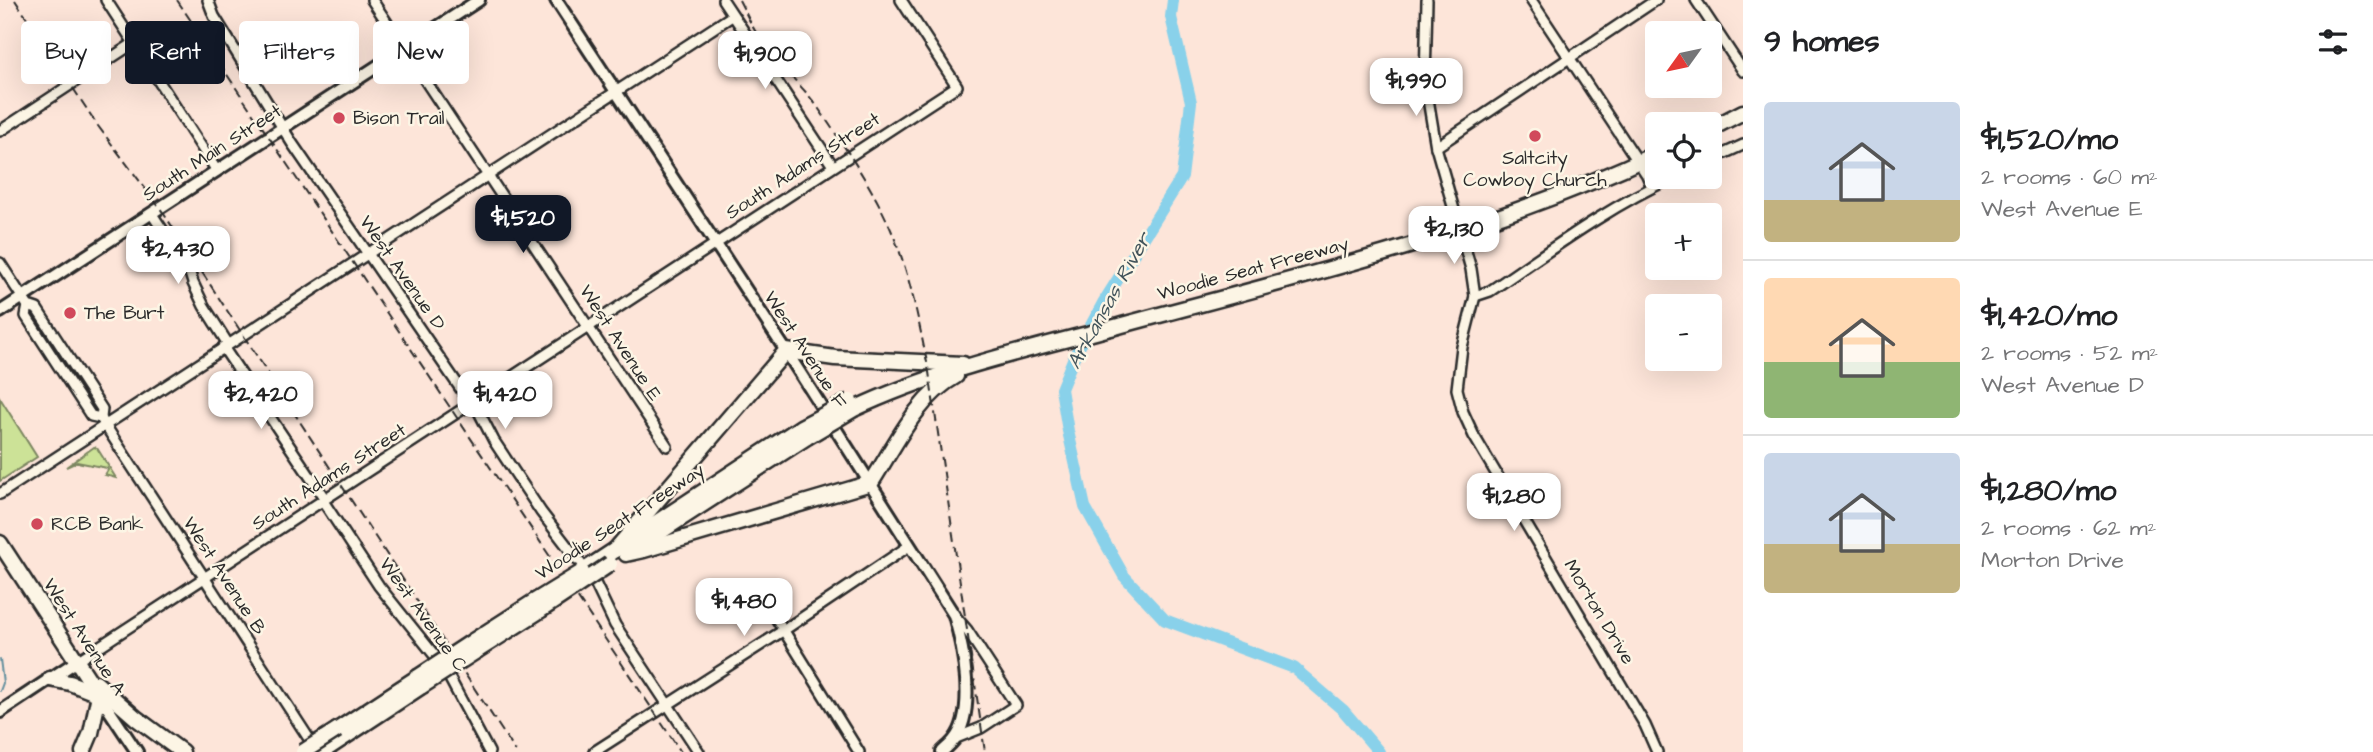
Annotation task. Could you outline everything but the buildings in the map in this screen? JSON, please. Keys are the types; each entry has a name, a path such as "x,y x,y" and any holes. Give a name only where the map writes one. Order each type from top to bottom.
{"main road":[{"path":"1722,123 1743,113"},
{"name":"Woodie Seat Freeway","path":"320,752 340,735 420,682 804,432 905,379 982,363 1315,273 1459,230 1546,200 1645,159"},
{"path":"614,556 786,351 835,358 982,363"},
{"path":"614,556 644,551 871,483 912,418 932,392 945,382 982,363"},
{"name":"West Avenue A","path":"0,543 99,695"},
{"path":"85,674 136,718 182,752"},
{"path":"50,679 70,683 99,695 91,733 83,752"},
{"name":"Woodie Seat Freeway","path":"303,752 340,735"}],"street":[{"path":"106,0 125,29"},
{"name":"West Avenue D","path":"208,0 214,16 283,128 473,404 541,512 594,580 615,625 699,752"},
{"name":"West Avenue E","path":"372,0 386,21"},
{"name":"South Main Street","path":"447,21 479,0"},
{"name":"West Avenue F","path":"556,0 786,351 954,615 963,648 967,683 965,712 956,738"},
{"path":"723,0 834,166"},
{"name":"South Adams Street","path":"0,712 957,86 901,0"},
{"path":"1427,0 1425,81 1437,147 1471,269 1475,296 1490,291 1584,228 1649,189"},
{"path":"1531,0 1645,174"},
{"path":"1437,147 1656,0"},
{"path":"1696,0 1743,71"},
{"path":"0,494 103,422 225,346 732,16"},
{"path":"0,131 125,49"},
{"name":"South Main Street","path":"0,312 25,302 152,214 373,69"},
{"path":"161,84 217,171"},
{"name":"West Avenue E","path":"427,84 667,446"},
{"path":"1722,155 1743,145"},
{"name":"West Avenue C","path":"152,214 189,270 225,346 379,586 443,666 489,752"},
{"name":"West Avenue B","path":"0,263 25,302 26,316 91,416 103,422 320,752"},
{"name":"Morton Drive","path":"1475,296 1458,370 1457,390 1463,412 1474,436 1645,725 1657,752"},
{"path":"594,752 909,546"},
{"path":"763,597 859,752"},
{"path":"942,752 956,738 981,728 1016,705 967,630 954,615"},
{"name":"West Avenue A","path":"99,695 137,752"}],"green space":[{"path":"0,398 37,457 0,481"},
{"path":"94,447 116,478 105,475 107,468 77,462 66,467"}],"waterway":[{"name":"Arkansas River","path":"1173,0 1171,17 1191,102 1182,177 1103,303 1074,357 1061,389 1085,507 1124,576 1165,620 1294,668 1343,710 1379,752"},
{"path":"0,659 3,683 0,691"}],"railway":[{"path":"15,0 98,126 160,208 516,752"},
{"path":"177,0 681,752"},
{"path":"739,0 764,45 815,104 860,170 899,249 914,301 929,372 985,752"}],"place":[{"name":"Bison Trail","path":"339,118"},
{"name":"Saltcity Cowboy Church","path":"1535,136"},
{"name":"The Burt","path":"70,313"},
{"name":"RCB Bank","path":"37,524"}]}
